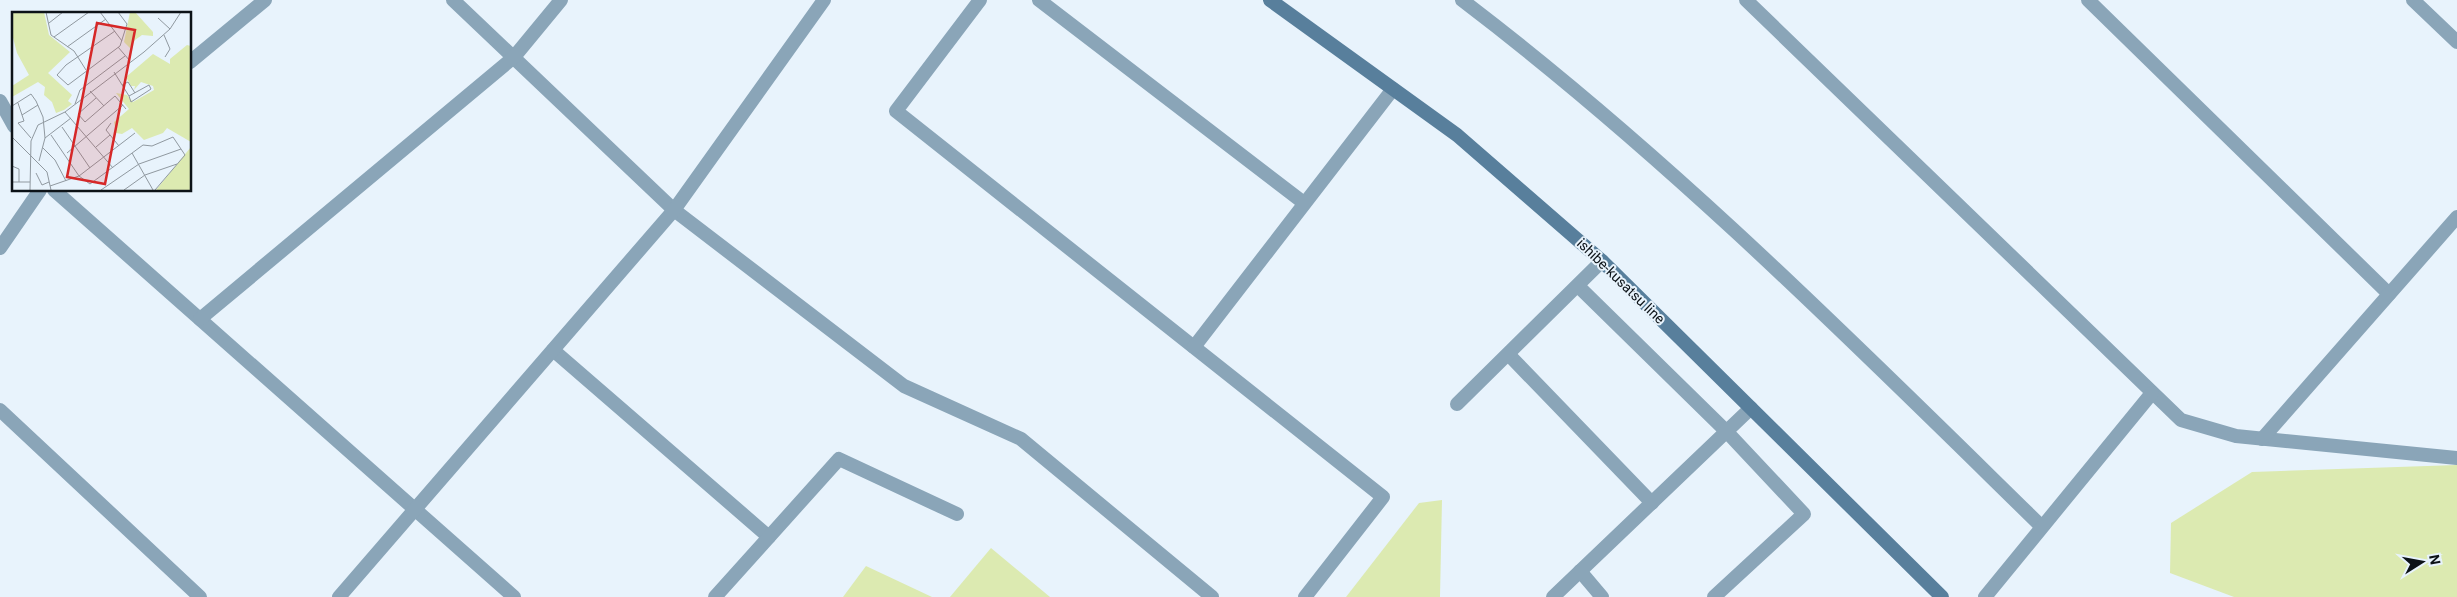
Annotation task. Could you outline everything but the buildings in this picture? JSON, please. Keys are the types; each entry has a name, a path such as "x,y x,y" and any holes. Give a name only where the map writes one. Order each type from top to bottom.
{"main road":[{"name":"ishibe-kusatsu line","path":"1270,0 1458,135 1602,262 1942,597"}],"street":[{"path":"191,61 265,0"},
{"path":"453,0 674,210 904,386 1021,439 1212,597"},
{"path":"200,319 514,57 561,0"},
{"path":"339,597 674,210 824,0"},
{"path":"980,0 896,111 1383,497 1305,597"},
{"path":"1039,0 1304,203"},
{"path":"1462,0 1534,54 1771,262 2041,526"},
{"path":"1746,0 2181,420 2236,436 2457,458"},
{"path":"2088,0 2389,294"},
{"path":"2413,0 2457,42"},
{"path":"1194,347 1393,89"},
{"path":"0,101 12,122"},
{"path":"0,248 39,191"},
{"path":"55,191 514,597"},
{"path":"2262,439 2457,217"},
{"path":"1457,404 1602,262"},
{"path":"1578,286 1727,432 1804,514 1714,597"},
{"path":"553,350 769,537"},
{"path":"1509,355 1652,503"},
{"path":"1985,597 2041,526 2152,393"},
{"path":"1553,597 1751,408"},
{"path":"0,410 200,597"},
{"path":"715,597 839,460 957,514"},
{"path":"1580,571 1602,597"}],"green space":[{"path":"2457,465 2457,597 2234,597 2170,573 2171,523 2252,472"},
{"path":"1442,500 1440,597 1346,597 1419,503"},
{"path":"991,548 1050,597 950,597"},
{"path":"866,566 932,597 843,597"}]}
